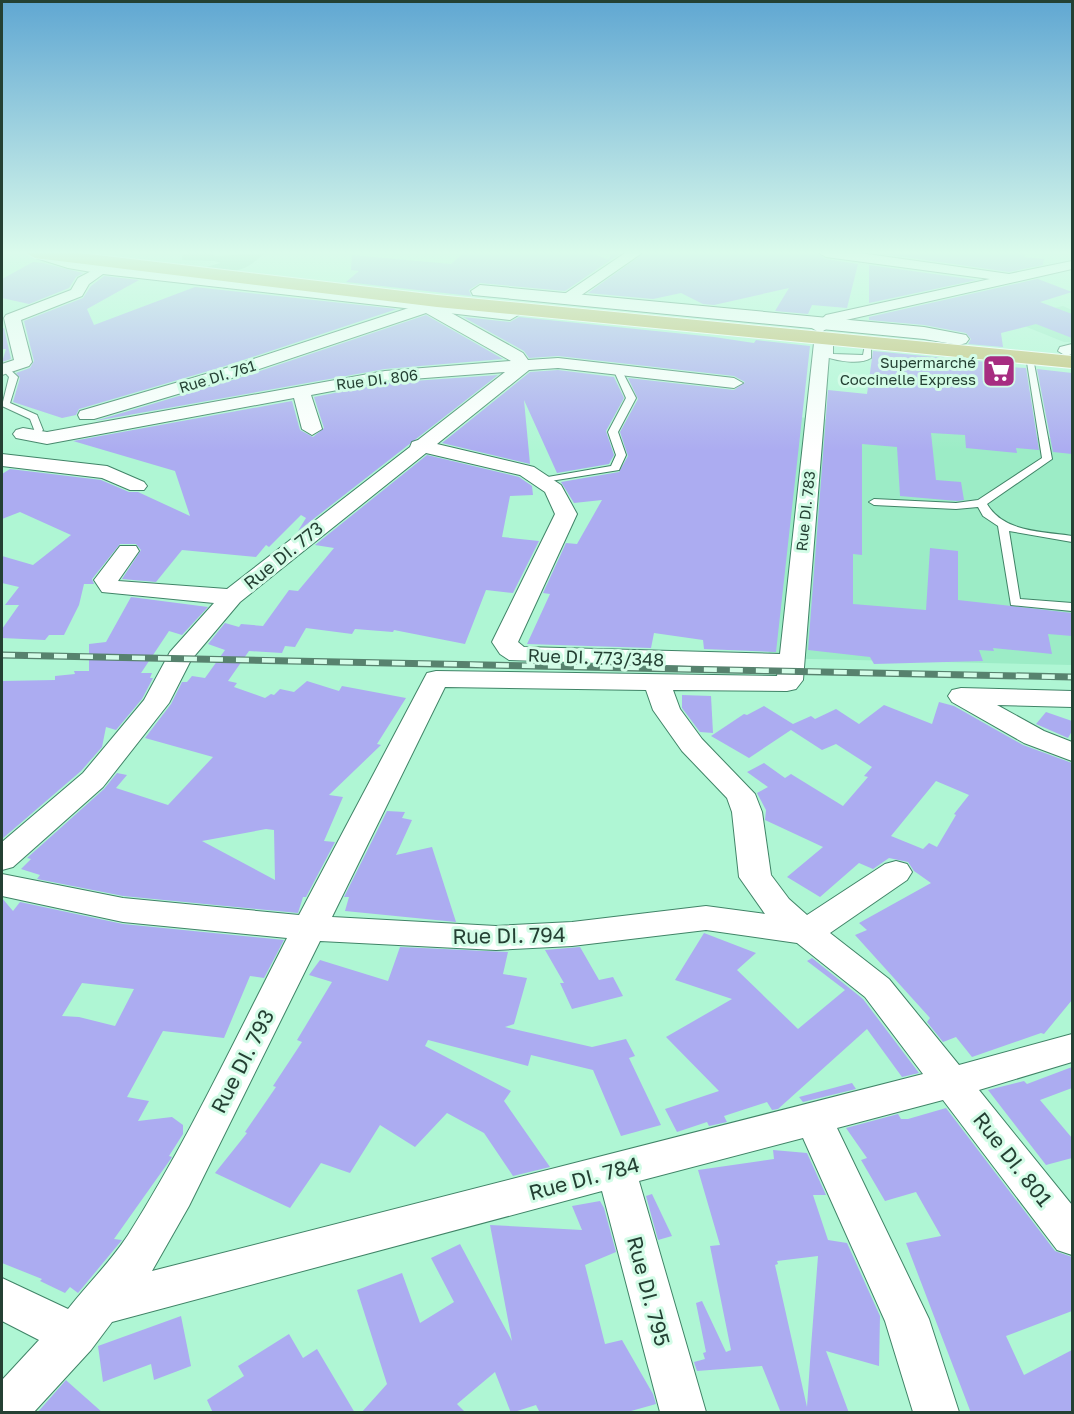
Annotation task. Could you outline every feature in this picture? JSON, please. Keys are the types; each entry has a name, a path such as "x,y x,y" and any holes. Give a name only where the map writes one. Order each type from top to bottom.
{"main road":[{"path":"633,319 985,351 1029,358 1071,353"},
{"path":"683,319 824,334 959,339 985,351 1071,353"}],"street":[{"path":"4,370 23,362 12,319"},
{"name":"Rue DI. 761","path":"2,438 31,432 229,373 393,319"},
{"path":"451,319 517,357 524,366"},
{"path":"605,319 824,334"},
{"path":"710,319 824,334 868,347 985,351"},
{"path":"824,334 832,319"},
{"name":"Rue DI. 783","path":"790,671 824,334"},
{"name":"Rue DI. 806","path":"31,432 47,438 385,376 558,363 734,383"},
{"name":"Rue DI. 773","path":"2,859 93,780 156,704 179,657 232,597 419,446 524,366"},
{"path":"229,373 237,403"},
{"path":"301,390 312,429"},
{"name":"Rue DI. 773/348","path":"419,446 527,471 554,489 566,514 505,642 509,649 518,655 790,671"},
{"path":"2,460 107,472 137,486"},
{"path":"128,552 106,580 110,587 232,597"},
{"path":"790,671 787,683 656,682 667,710 692,745 740,794 747,812 755,877 777,907 877,988 953,1082"},
{"name":"Rue DI. 793","path":"3,1413 85,1321 141,1251 169,1202 311,928 436,680 656,682"},
{"path":"1072,699 962,696 1034,737 1072,752"},
{"path":"806,932 896,872"},
{"name":"Rue DI. 794","path":"2,885 123,910 311,928 496,938 572,934 706,918 806,932"},
{"name":"Rue DI. 784","path":"85,1321 616,1170 953,1082 1072,1048"},
{"name":"Rue DI. 801","path":"953,1082 1072,1236"},
{"path":"813,1118 907,1319 936,1413"},
{"name":"Rue DI. 795","path":"616,1170 683,1413"},
{"path":"2,1299 85,1321"}],"lane":[{"path":"874,502 956,506 981,503 1047,459 1029,358"},
{"path":"4,370 14,377 5,404 33,417 31,432"},
{"path":"542,481 615,468 621,455 613,432 631,398 618,371"},
{"path":"981,503 983,509 1003,526 1072,539"},
{"path":"1003,526 1015,602 1072,607"}],"shaded area":[{"path":"1007,319 1072,319 1072,342 1064,342"},
{"path":"797,417 1072,440 1072,665 768,658"}],"building":[{"path":"29,319 91,319 94,325 110,319 367,319 222,367 79,409 76,415 62,418 13,402 20,378 16,373 30,368 34,361 24,321"},
{"path":"414,319 433,319 503,359 385,369 95,421 236,379"},
{"path":"467,319 510,322 515,319 538,319 754,343 756,340 810,346 776,652 704,649 703,640 654,633 651,648 527,644 550,594 543,593 566,543 577,544 602,500 574,503 561,482 619,472 628,456 620,432 638,399 628,378 734,390 745,382 734,376 558,356 529,358 524,351"},
{"path":"1072,319 1072,338 1036,324 1001,333 1003,347 968,344 971,339 966,333 924,325 869,320"},
{"path":"4,328 11,359 2,362 6,349 2,349 2,329"},
{"path":"873,351 1007,364 1007,367 1026,368 1039,450 1016,448 1017,453 966,448 965,435 931,433 936,480 961,482 964,500 957,501 900,496 897,447 862,444 862,555 853,554 853,604 926,610 930,548 958,551 958,600 1072,613 1072,636 1048,634 1052,654 993,648 994,651 979,650 983,661 874,664 870,657 808,650 828,390 867,394"},
{"path":"1037,369 1072,373 1072,454 1053,452"},
{"path":"558,370 614,377 624,398 606,431 614,455 609,464 557,473 524,400 530,464 442,443 530,372"},
{"path":"498,375 298,531 306,518 301,515 269,547 266,545 256,557 182,550 156,582 122,579 141,550 136,544 120,544 92,579 94,584 84,584 79,605 64,635 49,635 45,640 2,638 2,629 19,605 5,605 19,587 2,583 2,556 33,565 71,535 20,512 2,519 2,474 10,469 101,480 129,492 138,492 190,516 175,471 73,441 292,401 300,430 313,437 324,428 314,397 385,383"},
{"path":"427,455 519,477 532,486 533,495 510,496 502,537 539,541 513,593 486,590 465,644 394,630 393,632 355,629 352,634 306,628 295,647 285,646 282,653 249,651 228,681 237,683 234,687 265,698 271,694 274,695 280,689 294,692 307,681 339,691 342,686 406,698 377,744 381,745 329,795 343,797 324,841 335,842 306,897 303,897 298,913 123,896 37,879 40,875 21,869 31,859 27,858 104,789 117,773 127,775 116,788 168,805 213,757 145,738 171,704 182,682 187,682 192,676 205,678 225,650 208,644 225,623 239,627 241,624 263,626 289,590 298,591 334,548 315,545","holes":["266,829 274,830 275,880 202,841"]},
{"path":"131,597 208,607 182,635 169,631 141,673 152,673 150,678 153,678 142,699 116,730 106,727 102,747 81,771 2,839 2,681 55,680 55,676 75,674 74,671 89,671 89,644 106,642"},
{"path":"682,695 711,696 713,733 700,732 682,708"},
{"path":"939,702 954,706 1023,745 1072,763 1072,1000 1044,1034 1041,1033 972,1057 956,1037 943,1042 927,1022 930,1018 855,935 867,930 859,923 931,883 914,871 908,862 889,858 873,869 859,863 820,897 787,877 823,847 765,820 766,810 757,793 768,787 747,772 764,763 785,778 791,774 843,806 868,777 864,776 872,767 836,744 822,750 791,730 749,758 711,736 744,714 747,715 764,706 793,724 811,716 815,719 836,709 859,724 884,705 932,724","holes":["936,781 969,795 954,814 956,815 937,847 929,843 923,849 891,836"]},
{"path":"1046,712 1072,721 1072,731 1068,738 1036,724"},
{"path":"387,811 405,812 402,818 412,820 396,855 432,847 456,922 345,911 349,897 344,897"},
{"path":"2,898 13,911 20,902 123,924 284,940 264,978 250,976 224,1038 163,1031 127,1097 149,1101 138,1121 172,1117 183,1125 183,1134 169,1156 172,1157 114,1239 122,1240 78,1293 70,1287 65,1293 40,1281 42,1279 2,1263","holes":["82,983 134,989 115,1026 79,1017 62,1016"]},
{"path":"704,933 756,953 737,970 798,1029 845,990 807,961 812,958 863,999 919,1073 902,1077 867,1029 778,1109 772,1110 767,1102 724,1116 727,1122 709,1126 707,1122 677,1132 665,1109 719,1091 666,1037 732,999 675,980"},
{"path":"400,947 508,952 503,974 527,978 514,1024 505,1027 592,1047 626,1039 635,1056 629,1058 661,1125 621,1136 593,1070 531,1055 528,1066 428,1040 425,1046 511,1091 504,1101 550,1167 513,1176 484,1133 447,1113 415,1147 380,1125 350,1173 321,1163 290,1208 215,1173 247,1133 245,1132 276,1087 273,1086 302,1042 297,1040 332,982 309,975 320,960 388,981"},
{"path":"580,947 599,980 613,977 623,996 572,1009 560,983 564,983 545,950"},
{"path":"1072,1067 1072,1088 1040,1100 1072,1138 1072,1158 1046,1165 988,1090 1024,1081 1027,1084"},
{"path":"852,1083 856,1089 803,1102 799,1097"},
{"path":"946,1108 1055,1251 1072,1257 1072,1311 1006,1336 1024,1375 1072,1350 1072,1413 971,1413 906,1243 941,1236 916,1192 885,1201 861,1160 867,1158 846,1128 898,1114 901,1119 908,1119"},
{"path":"773,1150 807,1153 826,1195 813,1195 828,1240 847,1243 880,1316 879,1366 826,1351 849,1413 781,1413 762,1366 697,1371 694,1362 705,1359 703,1353 706,1352 696,1303 702,1301 726,1352 731,1350 710,1246 720,1245 698,1170 774,1159","holes":["818,1256 807,1407 775,1265 778,1264 777,1261"]},
{"path":"652,1194 672,1236 658,1240 646,1196"},
{"path":"600,1201 616,1252 585,1265 605,1344 622,1340 653,1394 656,1404 624,1413 540,1413 536,1405 511,1413 495,1372 457,1404 466,1413 361,1413 387,1384 357,1290 402,1273 420,1323 454,1302 431,1258 460,1244 512,1341 490,1225 582,1230 572,1206"},
{"path":"181,1316 191,1366 154,1380 151,1364 103,1382 98,1346"},
{"path":"289,1334 303,1358 317,1349 355,1413 213,1413 207,1400 244,1376 238,1366"},
{"path":"66,1380 68,1382 103,1413 37,1413"}],"railway":[{"path":"2,655 1072,677"}],"place":[{"name":"Supermarché Coccinelle Express","path":"999,371"}]}
